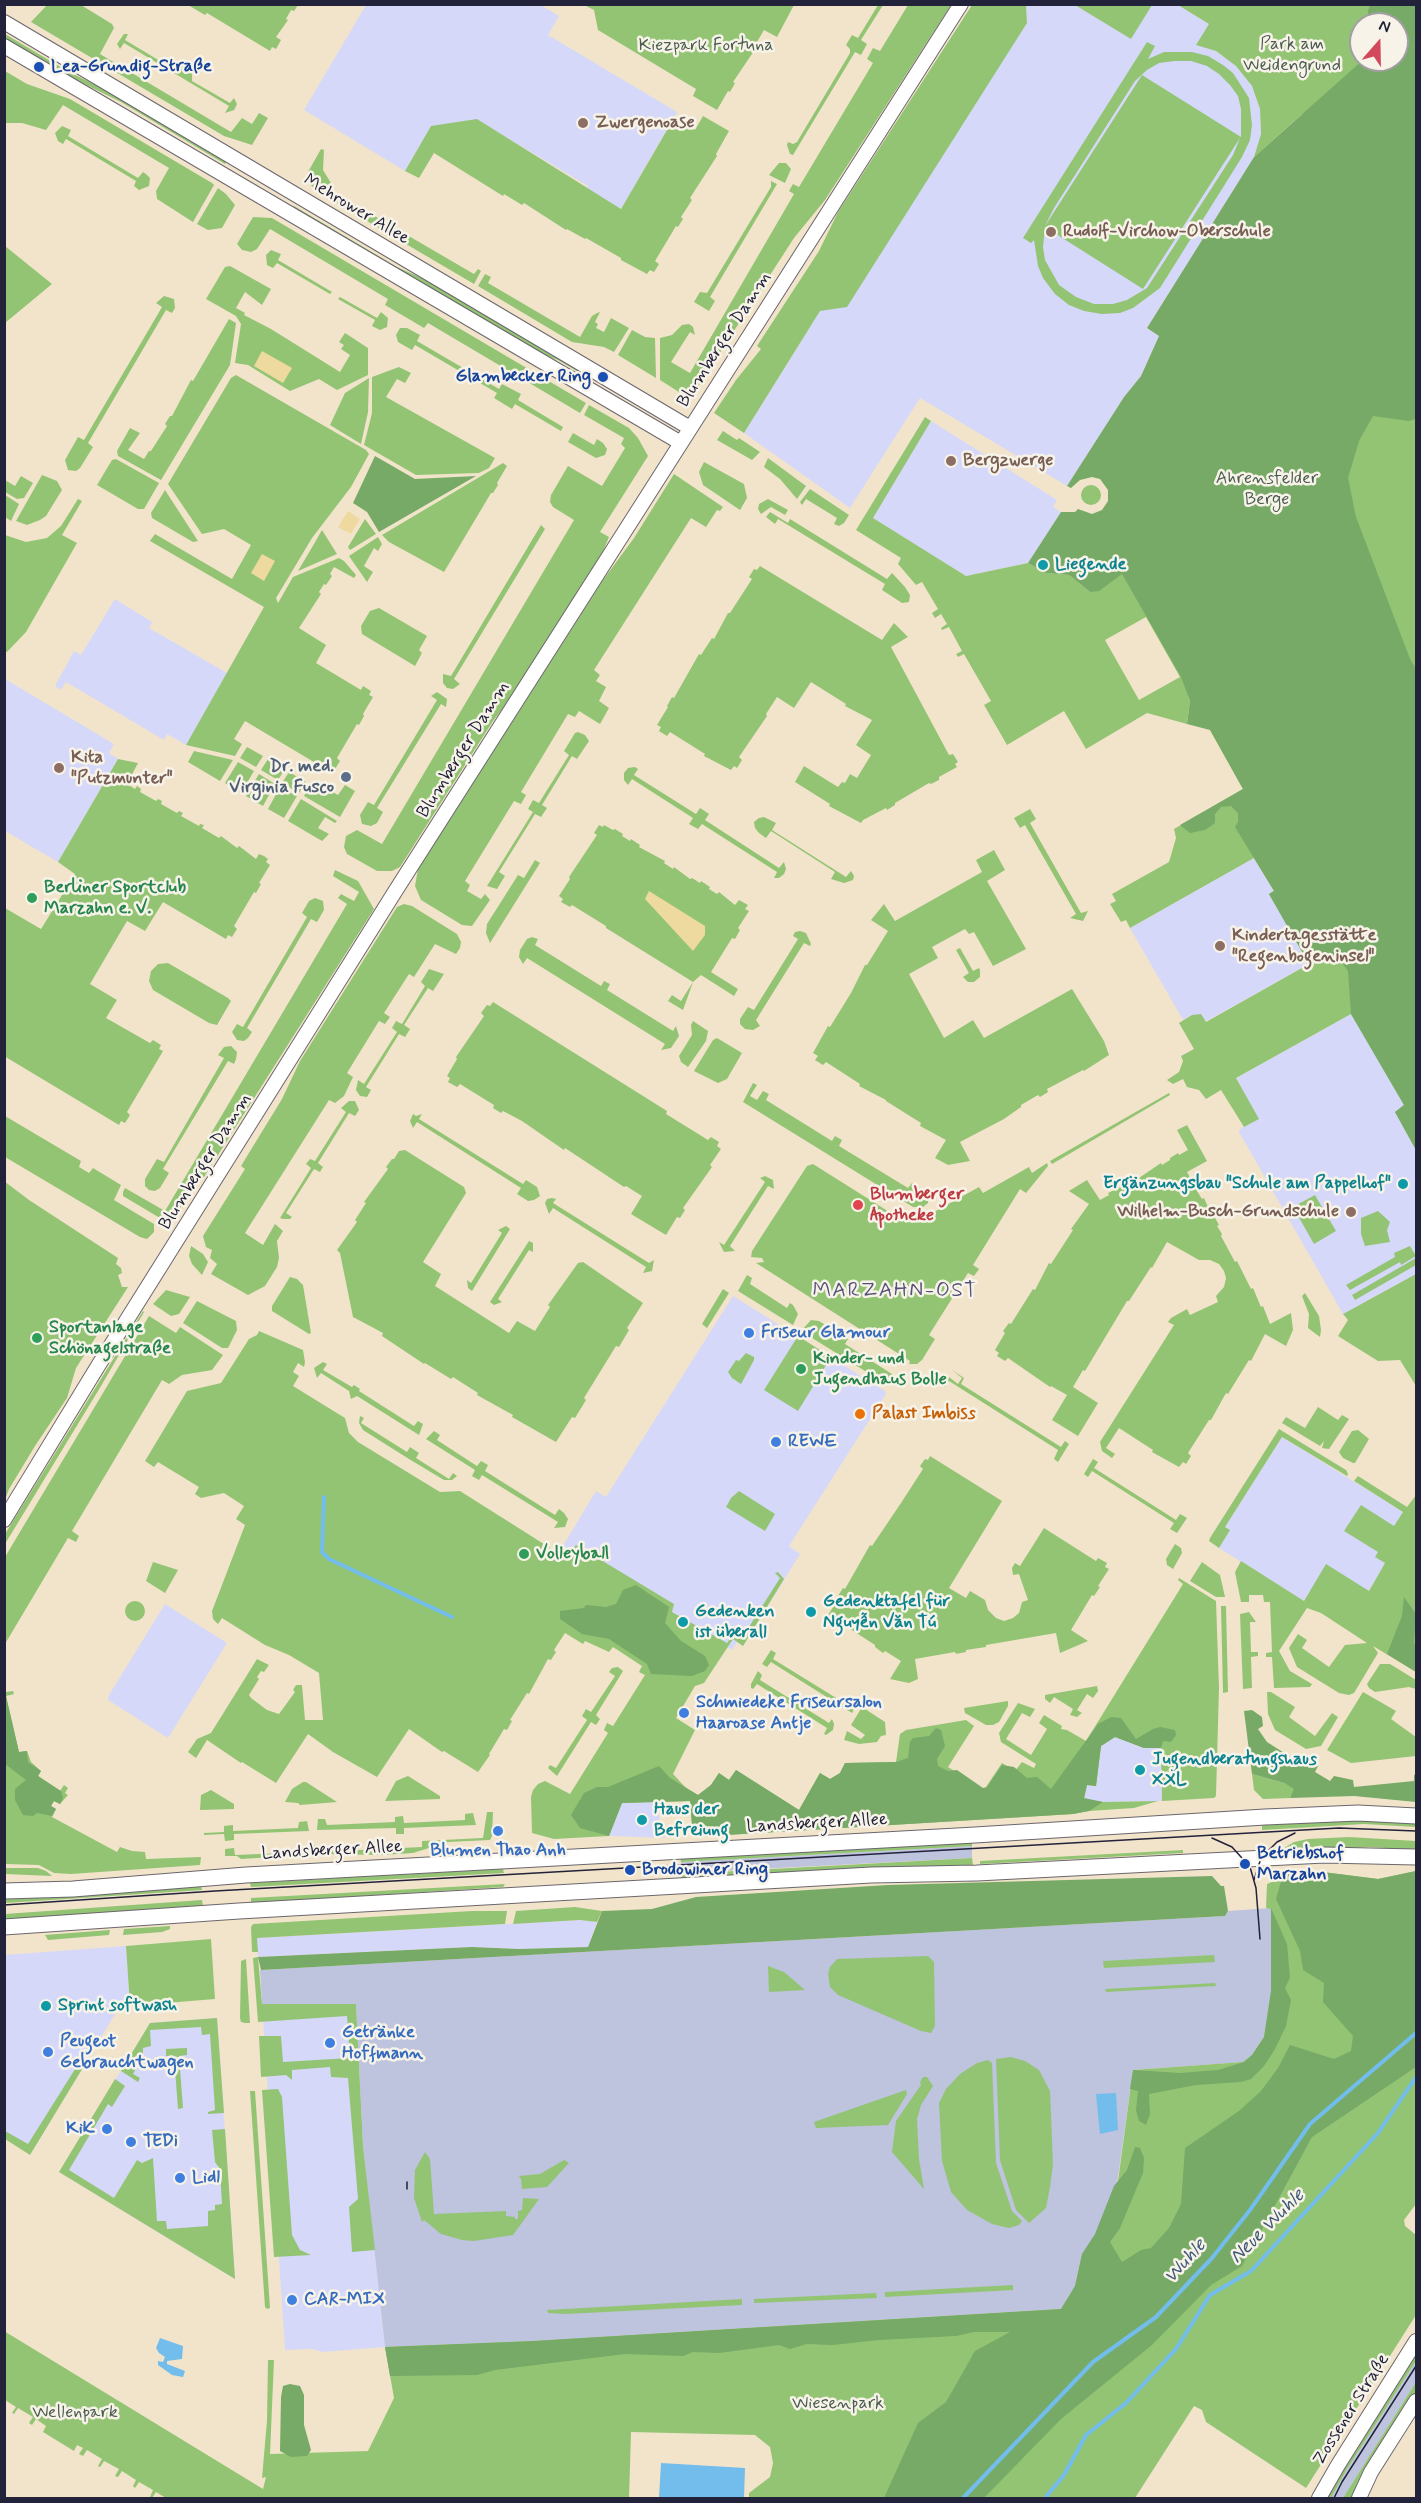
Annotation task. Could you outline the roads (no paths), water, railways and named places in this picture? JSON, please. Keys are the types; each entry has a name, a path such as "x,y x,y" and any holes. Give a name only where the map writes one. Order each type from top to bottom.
{"main road":[{"name":"Blumberger Damm","path":"4,1520 385,909 961,4"},
{"name":"Mehrower Allee","path":"4,22 690,428"},
{"name":"Mehrower Allee","path":"4,46 681,443"},
{"name":"Landsberger Allee","path":"4,1891 1264,1817 1358,1814 1416,1816"},
{"path":"4,1927 248,1910 871,1875 976,1873 1324,1855 1416,1857"},
{"name":"Zossener Straße","path":"1319,2499 1338,2464 1416,2342"},
{"path":"1359,2499 1371,2472 1416,2401"}],"water":[{"path":"1116,2093 1118,2130 1100,2134 1096,2094"},
{"path":"160,2338 183,2346 182,2359 167,2361 167,2364 185,2371 183,2377 172,2375 158,2365 158,2361 163,2362 165,2357 156,2348"},
{"path":"661,2463 745,2468 744,2498 659,2498"}],"waterway":[{"path":"324,1497 322,1552 329,1559 452,1617"},
{"name":"Wuhle","path":"963,2498 1093,2362 1156,2317 1212,2258 1250,2210 1310,2124 1416,2033"},
{"name":"Neue Wuhle","path":"1045,2498 1064,2475 1086,2435 1126,2403 1176,2349 1210,2295 1251,2271 1378,2133 1416,2077"}],"tram line":[{"path":"4,1905 215,1891 1339,1828 1416,1831"},
{"path":"1254,1880 1261,1858 1277,1842 1295,1833"},
{"path":"1212,1838 1232,1847 1250,1867 1256,1888 1260,1939"},
{"path":"407,2182 407,2189"},
{"path":"1334,2498 1416,2366"}],"place":[{"name":"Lea-Grundig-Straße","path":"39,67"},
{"name":"Zwergenoase","path":"583,123"},
{"name":"Rudolf-Virchow-Oberschule","path":"1051,232"},
{"name":"Glambecker Ring","path":"603,377"},
{"name":"Bergzwerge","path":"951,461"},
{"name":"Liegende","path":"1043,565"},
{"name":"Kita \"Putzmunter\"","path":"59,768"},
{"name":"Dr. med. Virginia Fusco","path":"346,777"},
{"name":"Berliner Sportclub Marzahn e. V.","path":"32,898"},
{"name":"Kindertagesstätte \"Regenbogeninsel\"","path":"1220,946"},
{"name":"Ergänzungsbau \"Schule am Pappelhof\"","path":"1403,1184"},
{"name":"Blumberger Apotheke","path":"858,1205"},
{"name":"Wilhelm-Busch-Grundschule","path":"1351,1212"},
{"name":"Friseur Glamour","path":"749,1333"},
{"name":"Sportanlage Schönagelstraße","path":"37,1338"},
{"name":"Kinder- und Jugendhaus Bolle","path":"801,1369"},
{"name":"Palast Imbiss","path":"860,1414"},
{"name":"REWE","path":"776,1442"},
{"name":"Volleyball","path":"524,1554"},
{"name":"Gedenktafel für Nguyễn Văn Tú","path":"811,1612"},
{"name":"Gedenken ist überall","path":"683,1622"},
{"name":"Schmiedeke Friseursalon Haaroase Antje","path":"684,1713"},
{"name":"Jugendberatungshaus XXL","path":"1140,1770"},
{"name":"Haus der Befreiung","path":"642,1820"},
{"name":"Blumen Thao Anh","path":"498,1831"},
{"name":"Betriebshof Marzahn","path":"1245,1864"},
{"name":"Brodowiner Ring","path":"630,1870"},
{"name":"Sprint softwash","path":"46,2006"},
{"name":"Getränke Hoffmann","path":"330,2043"},
{"name":"Peugeot Gebrauchtwagen","path":"48,2052"},
{"name":"KiK","path":"107,2129"},
{"name":"TEDi","path":"131,2142"},
{"name":"Lidl","path":"180,2178"},
{"name":"CAR-MIX","path":"292,2300"}],"district":[{"name":"MARZAHN-OST","path":"895,1292"}],"park label":[{"name":"Kiezpark Fortuna","path":"706,46"},
{"name":"Park am Weidengrund","path":"1292,55"},
{"name":"Ahrensfelder Berge","path":"1267,489"},
{"name":"Wiesenpark","path":"838,2404"},
{"name":"Wellenpark","path":"75,2413"}]}
